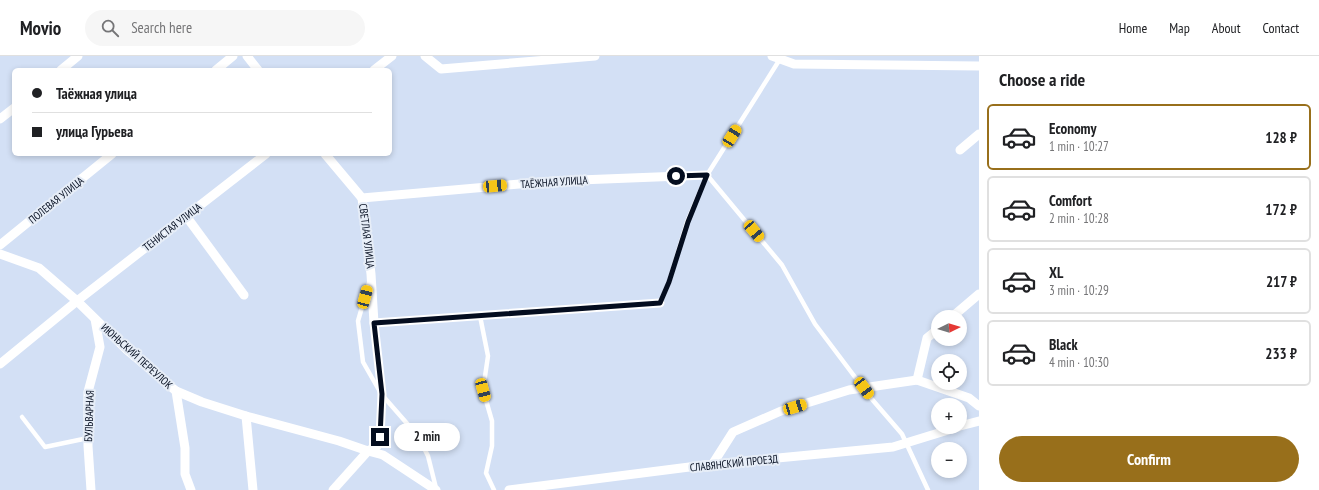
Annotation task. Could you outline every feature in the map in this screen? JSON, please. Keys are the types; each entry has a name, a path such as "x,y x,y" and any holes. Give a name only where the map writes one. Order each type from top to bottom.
{"street":[{"path":"63,68 78,56"},
{"path":"218,68 233,56"},
{"path":"246,56 256,68"},
{"path":"377,68 392,56"},
{"path":"425,56 441,69 595,56"},
{"path":"778,57 794,64 979,66"},
{"path":"0,119 12,110"},
{"path":"960,150 979,134"},
{"name":"ПОЛЕВАЯ УЛИЦА","path":"0,245 110,156"},
{"name":"ТЕНИСТАЯ УЛИЦА","path":"0,364 263,156"},
{"path":"328,156 362,198"},
{"name":"ТАЁЖНАЯ УЛИЦА","path":"362,198 554,181 707,175"},
{"name":"СВЕТЛАЯ УЛИЦА","path":"332,490 368,451 377,446 380,437 382,394 374,323 371,274 362,198"},
{"path":"186,216 244,295"},
{"name":"ИЮНЬСКИЙ ПЕРЕУЛОК","path":"0,254 40,268 78,301 127,350 176,391 202,402 246,416 340,441 383,455 436,490"},
{"path":"960,310 979,294"},
{"path":"374,323 660,303"},
{"name":"БУЛЬВАРНАЯ","path":"91,490 88,438 88,392 100,347 95,319"},
{"path":"917,380 927,338 931,335"},
{"path":"712,465 733,432 781,411 849,390 917,380 969,398 979,406"},
{"path":"176,391 185,448 185,474 191,490"},
{"path":"246,416 254,490"},
{"name":"СЛАВЯНСКИЙ ПРОЕЗД","path":"967,425 979,421"},
{"name":"СЛАВЯНСКИЙ ПРОЕЗД","path":"509,490 530,489 712,465 893,446 936,434"}],"lane":[{"path":"660,303 669,282 688,222 707,175 778,57"},
{"path":"707,175 782,264 815,324 864,388 902,434 928,490"},
{"path":"371,274 358,321 363,362 385,400 418,436 428,456 436,490"},
{"path":"480,316 488,356 483,390 492,421 492,446 486,473 494,490"},
{"path":"22,417 45,447 88,438"}],"route":[{"path":"380,437 382,394 374,323 660,303 669,282 688,222 707,175 676,176"}]}
